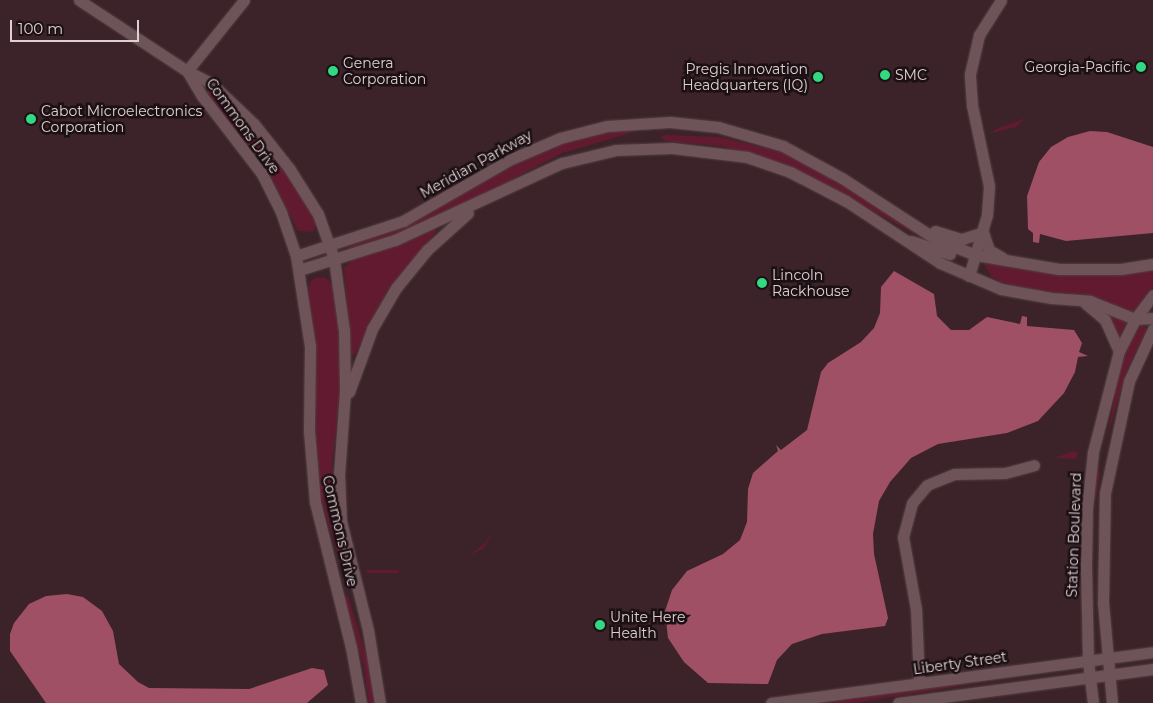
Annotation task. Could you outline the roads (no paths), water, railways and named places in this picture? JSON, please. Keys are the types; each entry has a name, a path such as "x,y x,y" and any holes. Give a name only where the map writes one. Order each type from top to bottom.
{"street":[{"path":"79,0 186,71 244,0"},
{"path":"969,276 983,232 989,186 972,105 970,74 979,34 1001,0"},
{"name":"Commons Drive","path":"186,71 212,84 254,124 304,190 318,214 330,244 334,259 346,357 338,495 341,521 368,630 380,703"},
{"name":"Commons Drive","path":"186,71 202,96 262,174 281,212 296,256 310,346 309,431 315,502 350,639 361,703"},
{"name":"Meridian Parkway","path":"296,256 403,221 540,145 586,130 645,122 718,127 782,146 819,165 937,240 976,255 1024,265 1090,270 1153,264"},
{"name":"Meridian Parkway","path":"299,270 395,240 490,198 524,178 581,157 647,147 698,150 747,158 799,176 908,240 940,263 969,276 1031,295 1099,303 1135,319 1153,318"},
{"path":"341,425 359,359 396,288 448,230 490,198"},
{"name":"Meridian Parkway","path":"919,227 962,240 983,232 985,244 994,254 1024,265"},
{"name":"Meridian Parkway","path":"908,240 961,258 976,255"},
{"path":"1119,351 1135,319 1153,295"},
{"path":"1077,299 1092,306 1105,320 1119,351"},
{"path":"1112,703 1106,658 1103,565 1108,465 1129,381 1153,329"},
{"name":"Station Boulevard","path":"1093,703 1088,661 1089,483 1102,408 1119,351"},
{"path":"919,683 916,609 903,537 912,503 927,485 954,474 1005,473 1034,465"},
{"name":"Liberty Street","path":"771,703 1153,652"},
{"path":"898,703 1153,669"}],"place":[{"name":"Georgia-Pacific","path":"1141,67"},
{"name":"Genera Corporation","path":"333,71"},
{"name":"SMC","path":"885,75"},
{"name":"Pregis Innovation Headquarters (IQ)","path":"818,77"},
{"name":"Cabot Microelectronics Corporation","path":"31,119"},
{"name":"Lincoln Rackhouse","path":"762,283"},
{"name":"Unite Here Health","path":"600,625"}]}
